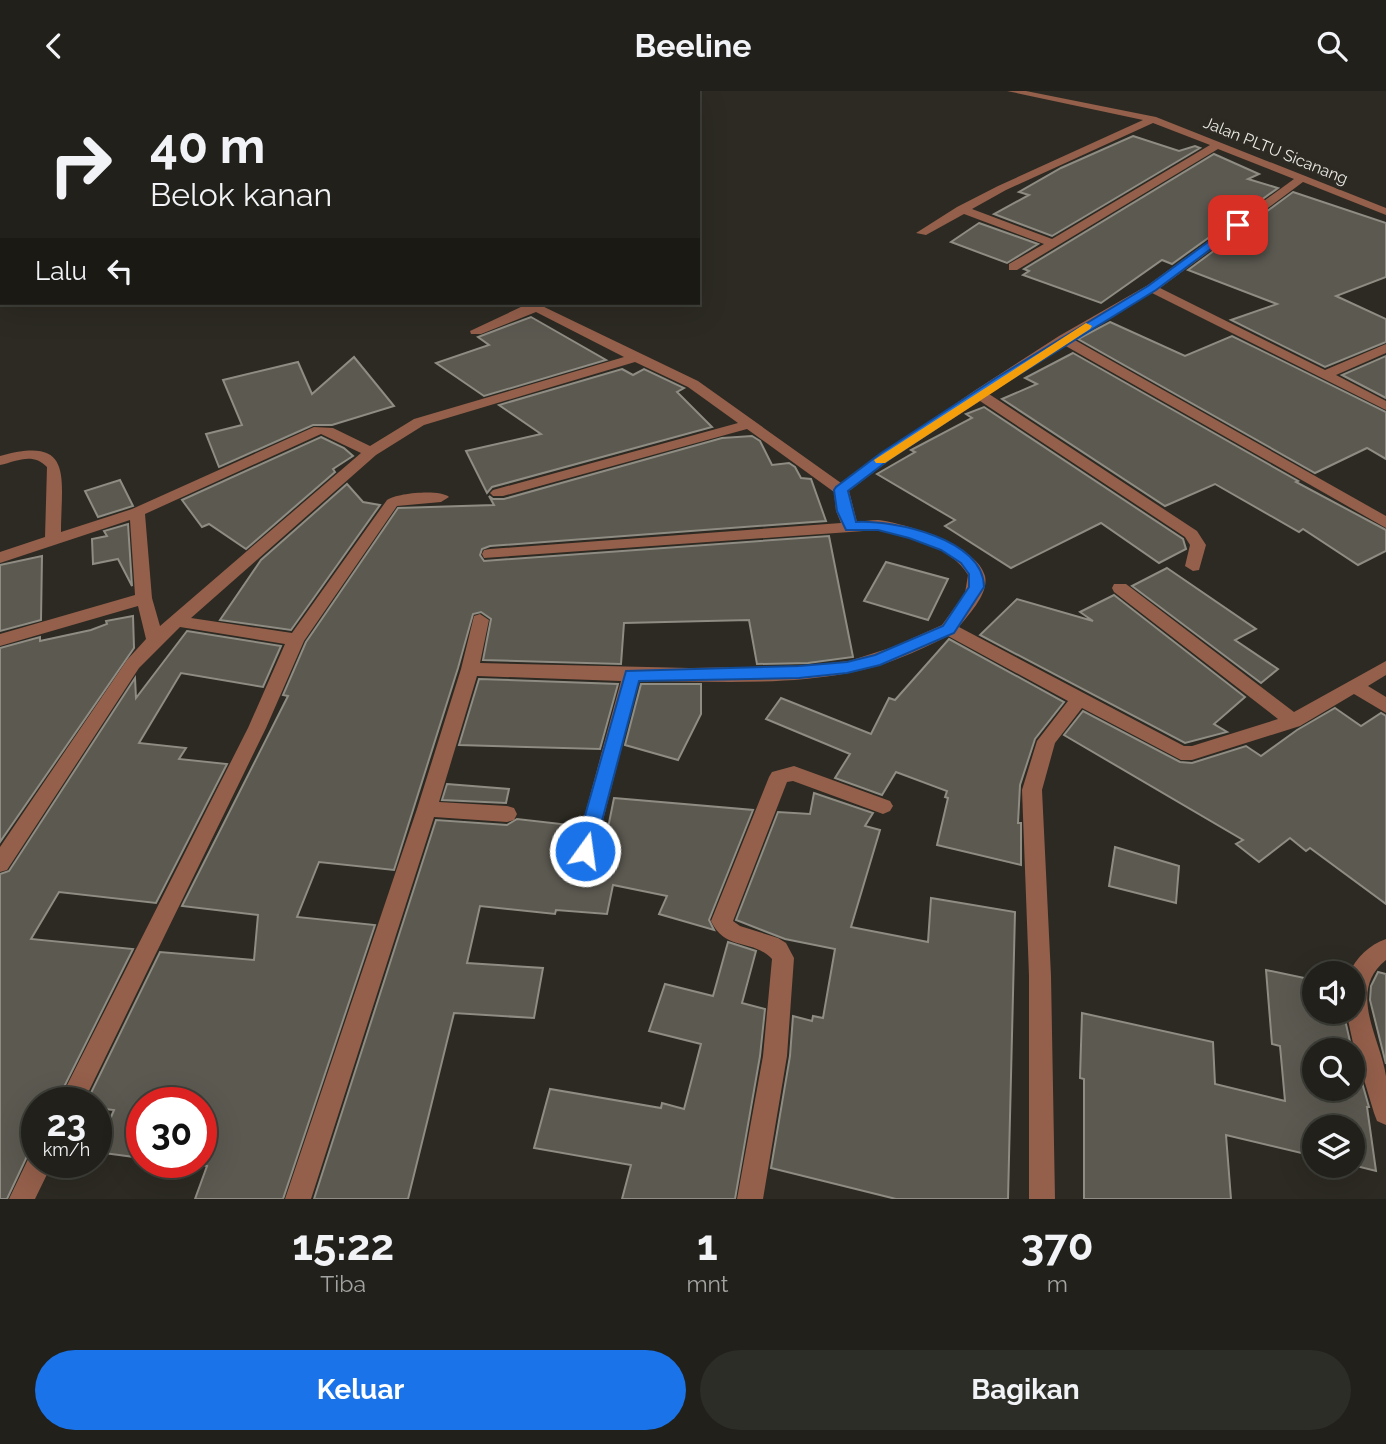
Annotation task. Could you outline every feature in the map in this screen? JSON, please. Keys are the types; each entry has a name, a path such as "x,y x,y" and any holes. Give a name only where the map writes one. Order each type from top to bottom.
{"street":[{"name":"Jalan PLTU Sicanang","path":"1012,91 1153,119 1386,212"},
{"path":"922,233 1002,188 1153,119"},
{"path":"1013,267 1219,144"},
{"path":"841,490 886,456 979,394 1064,339 1152,288 1303,178"},
{"path":"961,209 1051,242"},
{"path":"1152,288 1386,406"},
{"path":"476,331 527,309 538,307 693,384 841,490 844,511 851,527"},
{"path":"1064,339 1386,523"},
{"path":"1325,375 1386,348"},
{"path":"0,864 132,664 155,640 371,452 419,422 636,358"},
{"path":"979,394 1191,534 1198,545 1193,566"},
{"path":"498,493 750,424"},
{"path":"0,558 137,512 319,431 328,431 371,452"},
{"path":"0,461 37,453 48,458 54,467 53,541"},
{"path":"78,1087 257,728 296,640 392,503 397,500 441,497"},
{"path":"137,512 144,598 155,640"},
{"path":"470,669 541,674 632,675 799,672 847,667 880,659 948,629 976,587 976,573 966,560 947,547 914,534 878,525 490,554"},
{"path":"1119,588 1293,721"},
{"path":"0,640 144,598"},
{"path":"298,1199 427,809 470,669 480,620"},
{"path":"177,621 296,640"},
{"path":"948,629 1181,753 1192,753 1293,721 1386,667"},
{"path":"585,851 632,675"},
{"path":"1354,685 1386,706"},
{"path":"1042,1199 1040,975 1032,790 1046,741 1080,698"},
{"path":"750,1199 775,1056 783,958 774,946 728,930 722,921 779,777 794,773 883,806"},
{"path":"427,809 507,814"},
{"path":"1386,948 1372,957 1358,977 1357,1014 1386,1114"},
{"path":"22,1199 32,1178"}],"building":[{"path":"1133,136 1179,151 1195,146 1200,148 1052,236 994,214 1029,195 1019,192 1061,168"},
{"path":"1214,154 1259,174 1248,179 1278,188 1172,264 1162,260 1101,303 1023,275 1029,271 1024,269"},
{"path":"1293,192 1386,223 1386,277 1336,296 1386,319 1386,342 1325,367 1231,320 1277,304 1188,270"},
{"path":"979,223 1038,244 1007,263 951,242"},
{"path":"531,317 606,360 484,396 436,363 489,345 478,337"},
{"path":"1110,322 1185,356 1232,336 1386,412 1386,459 1367,448 1315,473 1078,339"},
{"path":"1073,353 1298,481 1296,482 1386,530 1386,551 1358,565 1303,529 1299,532 1215,484 1165,506 1002,399 1037,384 1025,378"},
{"path":"1386,356 1386,398 1342,375"},
{"path":"354,357 394,406 332,425 313,425 219,467 206,434 242,425 223,380 298,362 312,394"},
{"path":"622,369 633,375 644,369 684,388 677,392 712,427 492,487 487,493 466,451 541,434 499,405"},
{"path":"984,407 1183,539 1186,549 1159,563 1101,523 1011,568 945,526 955,520 877,474 915,452 911,450 972,418 966,414"},
{"path":"752,436 760,441 772,465 789,463 795,467 801,478 811,479 826,521 490,546 482,549 480,555 484,561 829,536 853,657 808,663 757,664 749,620 624,623 621,664 483,660 491,619 481,612 473,614 394,870 319,862 297,917 375,925 283,1199 195,1199 203,1178 217,1178 217,1087 126,1087 126,1156 112,1154 112,1087 94,1087 160,952 254,960 258,915 182,906 288,696 283,695 306,642 398,508 494,505 489,496 493,499 504,499 722,438"},
{"path":"321,437 344,448 353,456 333,469 335,472 246,549 209,524 202,527 182,500"},
{"path":"120,480 133,506 98,517 85,491"},
{"path":"347,484 363,502 380,505 291,630 220,620 261,560"},
{"path":"128,524 132,586 118,559 93,564 92,539 107,536 104,531"},
{"path":"42,556 41,620 0,631 0,565"},
{"path":"886,562 948,579 928,620 864,601"},
{"path":"1167,568 1256,629 1235,640 1278,669 1261,683 1132,586"},
{"path":"1114,595 1245,697 1214,724 1227,732 1185,743 980,635 1017,599 1093,621 1080,612"},
{"path":"133,616 134,648 0,842 0,648 40,637 40,641 91,630 107,624 106,621"},
{"path":"187,631 281,646 263,687 181,673 139,743 186,748 179,759 227,764 156,903 59,892 31,939 133,949 64,1087 21,1087 21,1169 7,1199 0,1199 0,874 9,871 135,678 136,698"},
{"path":"949,639 1064,702 1035,739 1020,785 1018,823 1021,823 1021,865 937,845 948,798 945,797 947,791 896,772 882,795 835,778 850,754 766,719 781,698 871,734 889,698 895,700"},
{"path":"479,679 618,684 600,749 459,745"},
{"path":"641,684 701,684 701,714 678,760 625,745"},
{"path":"1335,708 1361,726 1381,713 1386,716 1386,904 1310,848 1306,851 1290,838 1259,862 1236,844 1243,840 1064,735 1083,711 1180,762 1192,763 1246,746 1261,756 1297,730"},
{"path":"447,784 509,789 506,803 442,800"},
{"path":"814,793 873,813 865,826 880,830 851,927 928,942 931,898 1015,912 1008,1199 896,1199 771,1168 790,1056 793,1016 812,1021 813,1016 823,1018 835,949 785,939 736,920 778,812 810,814"},
{"path":"614,798 753,810 709,920 714,930 659,914 667,896 613,885 607,914 556,910 555,914 480,906 467,963 543,968 534,1018 454,1013 408,1199 314,1199 436,820 507,825 517,819 579,826 573,852 577,860 586,862 593,860 604,828 608,828"},
{"path":"1115,847 1179,866 1176,903 1109,886"},
{"path":"728,942 756,951 742,1003 765,1009 760,1056 735,1199 622,1199 631,1165 534,1148 550,1089 661,1108 662,1103 684,1109 701,1044 649,1031 665,984 713,996"},
{"path":"1266,970 1302,978 1302,1024 1346,1024 1349,1038 1302,1038 1302,1101 1365,1101 1365,1093 1376,1171 1365,1168 1365,1115 1302,1115 1302,1153 1226,1135 1231,1199 1084,1199 1084,1079 1080,1078 1082,1013 1213,1042 1215,1084 1285,1101 1280,1046 1272,1044"},
{"path":"1378,972 1386,974 1386,1064 1370,1000 1371,986"}],"slow traffic":[{"path":"880,460 1086,326"}],"route":[{"path":"585,851 632,675 799,672 847,667 880,659 948,629 976,587 976,573 966,560 947,547 914,534 878,525 851,527 844,511 841,490 886,456 1064,339 1152,288 1238,225"}]}
